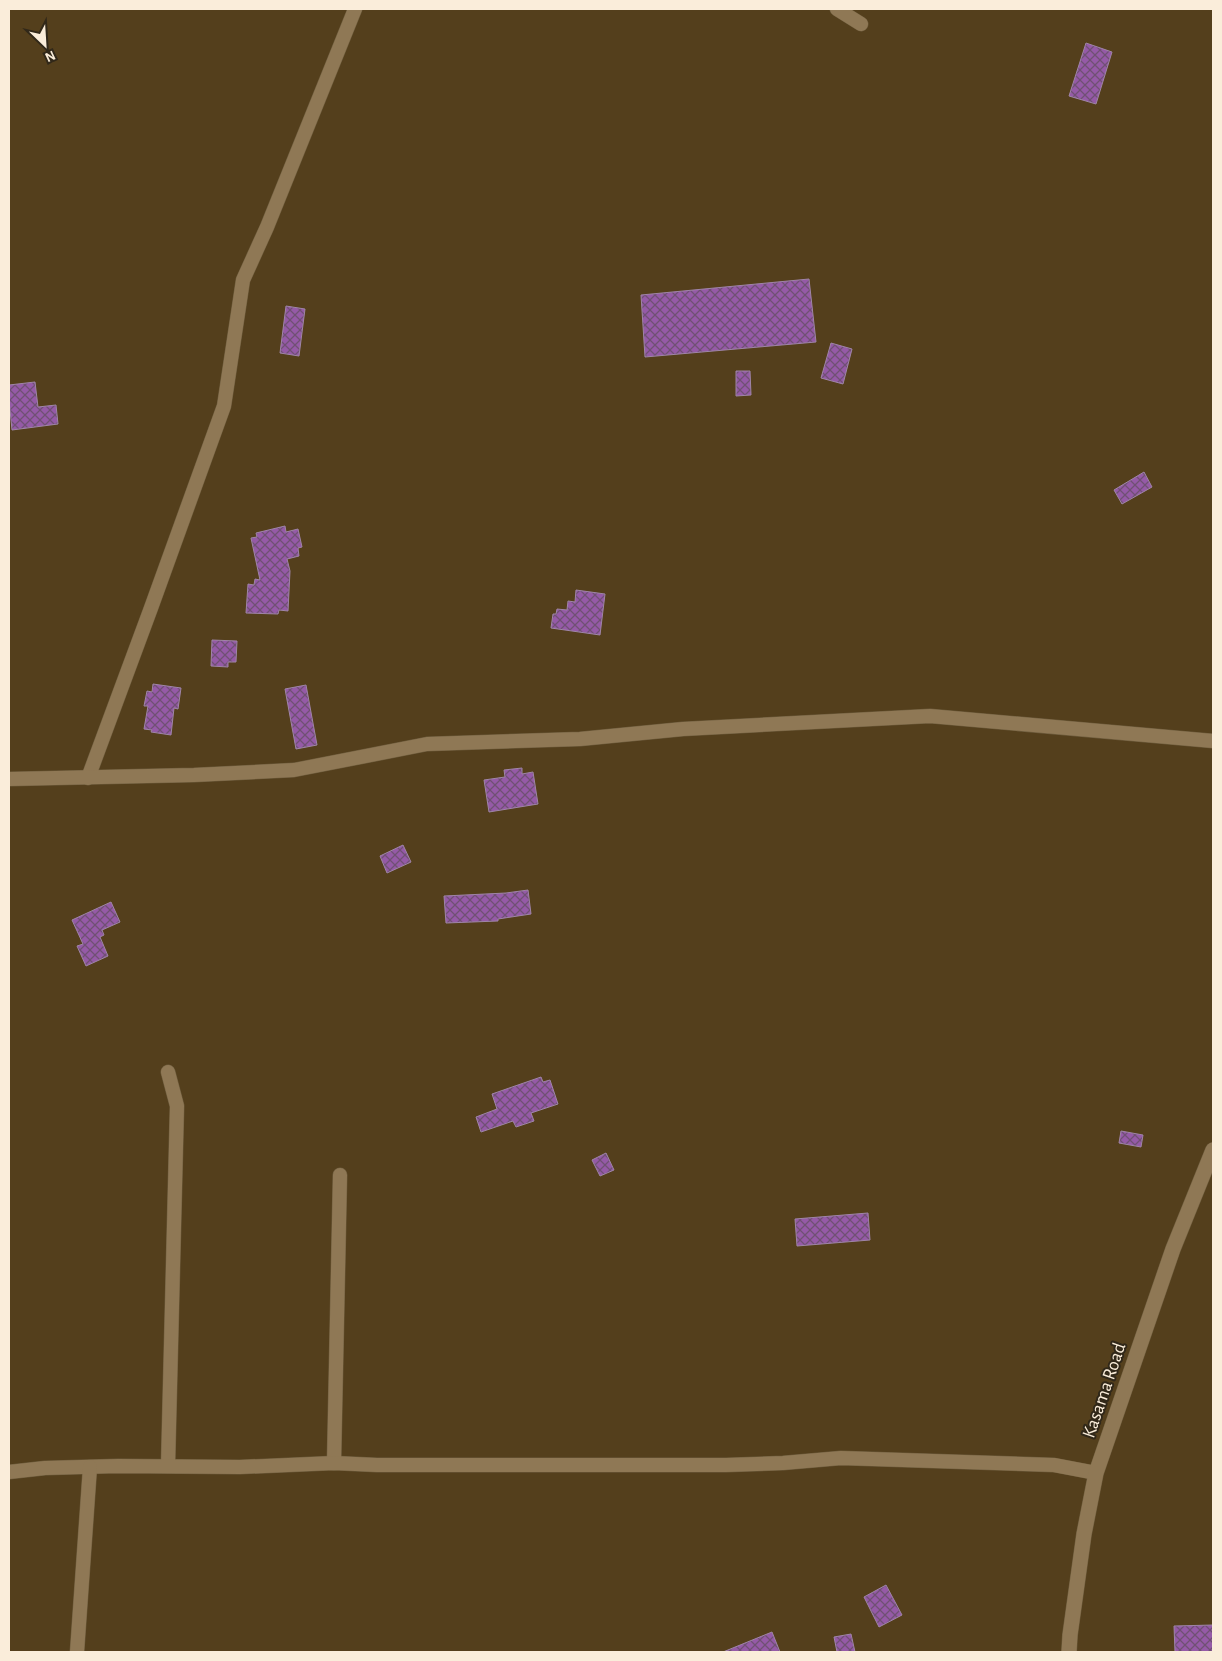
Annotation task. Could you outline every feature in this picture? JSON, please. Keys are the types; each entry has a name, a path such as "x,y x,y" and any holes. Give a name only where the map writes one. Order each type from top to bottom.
{"street":[{"path":"88,778 224,406 243,280 267,227 356,9"},
{"path":"837,9 861,24"},
{"path":"9,779 194,775 294,770 427,744 580,739 683,729 930,716 1213,741"},
{"path":"168,1072 177,1106 168,1466"},
{"name":"Kasama Road","path":"1069,1652 1084,1534 1096,1473 1173,1249 1213,1150"},
{"path":"334,1464 340,1175"},
{"path":"9,1472 45,1468 240,1467 334,1464 726,1465 841,1458 1054,1465 1096,1473"},
{"path":"78,1652 90,1467"}],"building":[{"path":"1086,43 1112,52 1096,104 1069,96"},
{"path":"809,279 816,342 645,357 641,295"},
{"path":"286,306 305,309 299,356 280,353"},
{"path":"831,343 852,349 843,384 821,378"},
{"path":"736,371 750,371 751,395 736,396"},
{"path":"35,382 38,407 56,405 58,424 12,430 9,385"},
{"path":"1144,472 1152,487 1122,504 1114,490"},
{"path":"285,526 286,532 298,529 302,547 298,548 299,556 287,559 290,571 288,611 279,610 278,614 246,613 248,584 254,585 255,579 260,580 251,538 257,537 256,533"},
{"path":"576,590 605,594 600,635 551,628 553,614 556,614 557,609 567,610 568,601 575,602"},
{"path":"212,640 237,641 236,662 228,662 228,667 211,666"},
{"path":"153,684 181,688 178,709 174,708 171,735 144,729 148,706 144,706 147,691 152,692"},
{"path":"306,685 317,745 296,749 285,689"},
{"path":"522,768 522,774 533,772 538,804 489,812 484,780 505,777 504,770"},
{"path":"403,845 411,862 387,873 380,856"},
{"path":"528,890 531,914 498,919 498,921 446,923 444,896"},
{"path":"111,902 120,922 102,930 104,935 100,937 108,956 86,966 77,946 83,944 72,920"},
{"path":"541,1077 543,1082 550,1080 558,1104 531,1113 534,1121 516,1127 513,1121 481,1132 476,1117 497,1109 492,1094"},
{"path":"1121,1131 1143,1135 1141,1147 1119,1143"},
{"path":"606,1153 614,1170 600,1176 592,1160"},
{"path":"868,1213 870,1240 797,1246 795,1219"},
{"path":"886,1585 902,1615 879,1627 864,1597"},
{"path":"1213,1625 1213,1652 1175,1652 1174,1626"},
{"path":"772,1632 780,1652 723,1652"},
{"path":"851,1634 855,1652 837,1652 834,1637"}]}
